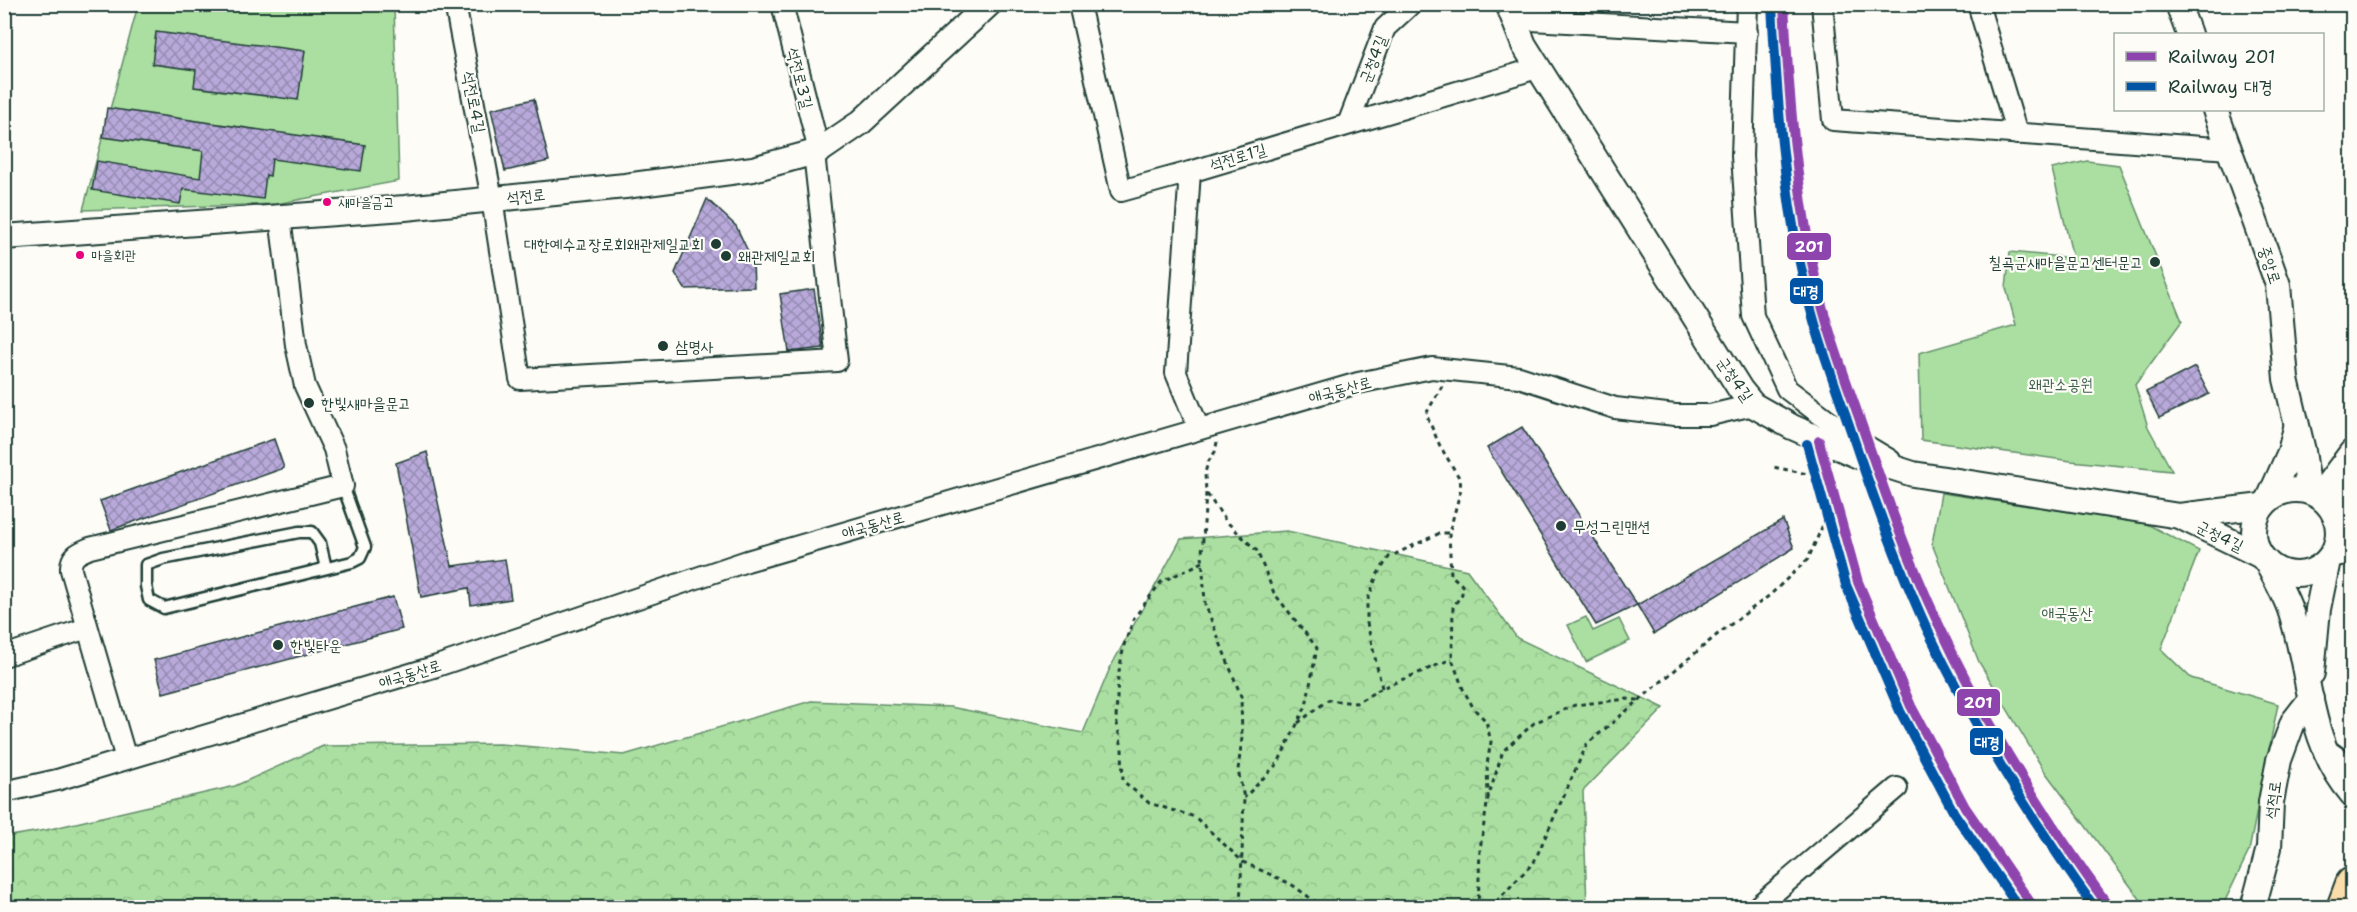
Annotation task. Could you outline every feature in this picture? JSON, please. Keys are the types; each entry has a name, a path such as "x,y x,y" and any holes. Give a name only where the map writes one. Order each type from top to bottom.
{"main road":[{"path":"2343,908 2352,884"}],"street":[{"name":"석전로4길","path":"455,4 492,199 520,379 837,361 816,152"},
{"name":"석전로3길","path":"782,4 816,152"},
{"name":"석전로","path":"4,237 492,199 753,170 816,152 860,123 989,4"},
{"name":"석전로1길","path":"1079,4 1121,190 1190,172 1537,68"},
{"name":"군청4길","path":"1348,124 1385,28 1411,4"},
{"path":"1746,4 1742,156 1753,316 1787,389 1845,433 1913,474"},
{"path":"1822,4 1833,120 2229,149"},
{"path":"2178,4 2188,33"},
{"path":"1981,9 2017,134"},
{"path":"1510,12 1747,32"},
{"name":"군청4길","path":"1510,12 1537,68 1740,389 1753,405 1792,426 1863,458 1913,474 2179,516 2266,502"},
{"name":"중앙로","path":"2215,111 2278,285 2286,379 2314,494"},
{"path":"1190,172 1176,373 1205,428"},
{"path":"126,759 71,570 71,563 75,555 90,548 343,486 334,449 305,386 296,345 280,217"},
{"name":"애국동산로","path":"4,792 57,780 437,666 747,561 1358,383 1432,368 1519,377 1615,408 1710,415 1753,405"},
{"name":"중앙로","path":"2266,502 2287,461 2297,426"},
{"path":"2303,452 2319,461 2334,465 2349,461"},
{"path":"2314,494 2349,461"},
{"path":"2311,699 2318,609 2337,557 2349,461"},
{"path":"2342,523 2330,506 2314,494 2295,489 2282,492 2266,502 2255,522 2254,539 2289,607 2321,743 2334,770 2352,794"},
{"name":"군청4길","path":"2179,516 2263,559"},
{"path":"2263,559 2277,570 2290,574 2317,569 2337,557"},
{"path":"4,656 87,628"},
{"name":"석적로","path":"2253,908 2269,848 2271,802 2279,760 2293,722 2311,699"},
{"path":"2321,743 2352,765"},
{"path":"1756,908 1897,788"}],"lane":[{"path":"326,568 320,543 312,532 299,532 272,535 163,559 146,565 146,586 149,600 164,608 352,562 360,558 365,547 343,486"}],"path":[{"path":"1452,370 1426,414 1440,446 1460,479 1461,489 1449,532 1451,574 1462,585 1462,594 1453,607 1452,659 1462,689 1474,709 1486,721 1491,742 1487,764 1488,798"},
{"path":"1205,428 1217,444 1205,473 1203,562 1205,604 1241,696 1242,738 1238,770 1244,798 1240,908"},
{"path":"1490,908 1534,862 1587,744 1718,634 1770,596 1808,559 1833,502 1813,475 1773,467"},
{"path":"1206,493 1226,521 1257,551 1274,593 1317,648 1311,690 1306,706 1278,763 1244,798"},
{"path":"1382,688 1367,623 1367,602 1377,575 1389,557 1434,535 1449,532"},
{"path":"1203,562 1161,582 1134,618 1124,645 1118,677 1116,719 1122,748 1123,781 1149,803 1195,817 1243,862 1291,884 1324,908"},
{"path":"1297,724 1328,700 1356,704 1382,688 1452,659"},
{"path":"1478,908 1480,849 1488,798 1503,750 1534,723 1575,705 1627,699 1638,700"}],"green space":[{"path":"138,5 394,5 399,181 276,204 83,210"},
{"name":"왜관소공원","path":"2087,161 2119,165 2182,321 2135,385 2148,427 2172,471 2071,461 1921,440 1919,353 2016,325 2006,288 2010,252 2073,258 2052,169"},
{"name":"애국동산","path":"1941,493 2145,523 2199,551 2161,649 2191,678 2278,704 2249,851 2222,907 2146,907 2043,769 1979,662 1932,544"},
{"path":"1287,531 1467,570 1517,638 1664,708 1583,791 1587,907 5,907 5,837 46,830 235,786 323,746 500,744 624,755 811,701 950,707 1083,733 1110,668 1181,539"},
{"path":"1586,617 1593,631 1619,619 1630,641 1586,662 1568,625"}],"building":[{"path":"156,32 305,51 298,100 194,87 196,70 152,64"},
{"path":"534,99 549,161 505,171 491,109"},
{"path":"107,108 365,145 361,171 272,159 270,176 266,175 263,199 183,189 180,204 92,190 97,161 200,178 203,151 103,137"},
{"name":"대한예수교장로회왜관제일교회","path":"707,199 736,226 753,262 754,287 685,289 675,273"},
{"name":"왜관제일교회","path":"814,289 823,348 789,352 780,294"},
{"path":"2195,367 2209,394 2159,418 2146,392"},
{"name":"무성그린맨션","path":"1522,427 1637,605 1596,625 1487,448"},
{"path":"274,439 284,468 111,530 100,501"},
{"path":"427,452 452,566 505,559 511,599 471,605 469,588 421,597 396,463"},
{"path":"1783,520 1794,548 1654,634 1637,605"},
{"name":"한빛타운","path":"393,597 402,629 163,693 154,660"}],"rail line":[{"name":"201","path":"1784,4 1794,141 1815,277 1836,352 1888,501 1927,599 1975,697 2039,804 2110,908"},
{"name":"대경","path":"1772,5 1782,144 1797,247 1819,338 1868,480 1915,603 1963,700 2026,806 2095,908"},
{"name":"201","path":"1819,441 1858,582 1911,706 1965,807 2034,908"},
{"name":"대경","path":"1807,444 1846,585 1900,711 1954,813 2019,908"}],"place":[{"name":"새마을금고","path":"327,202"},
{"name":"대한예수교장로회왜관제일교회","path":"716,244"},
{"name":"마을회관","path":"80,255"},
{"name":"왜관제일교회","path":"726,256"},
{"name":"칠곡군새마을문고센터문고","path":"2155,262"},
{"name":"삼명사","path":"663,346"},
{"name":"한빛새마을문고","path":"309,403"},
{"name":"무성그린맨션","path":"1561,526"},
{"name":"한빛타운","path":"278,645"}]}
